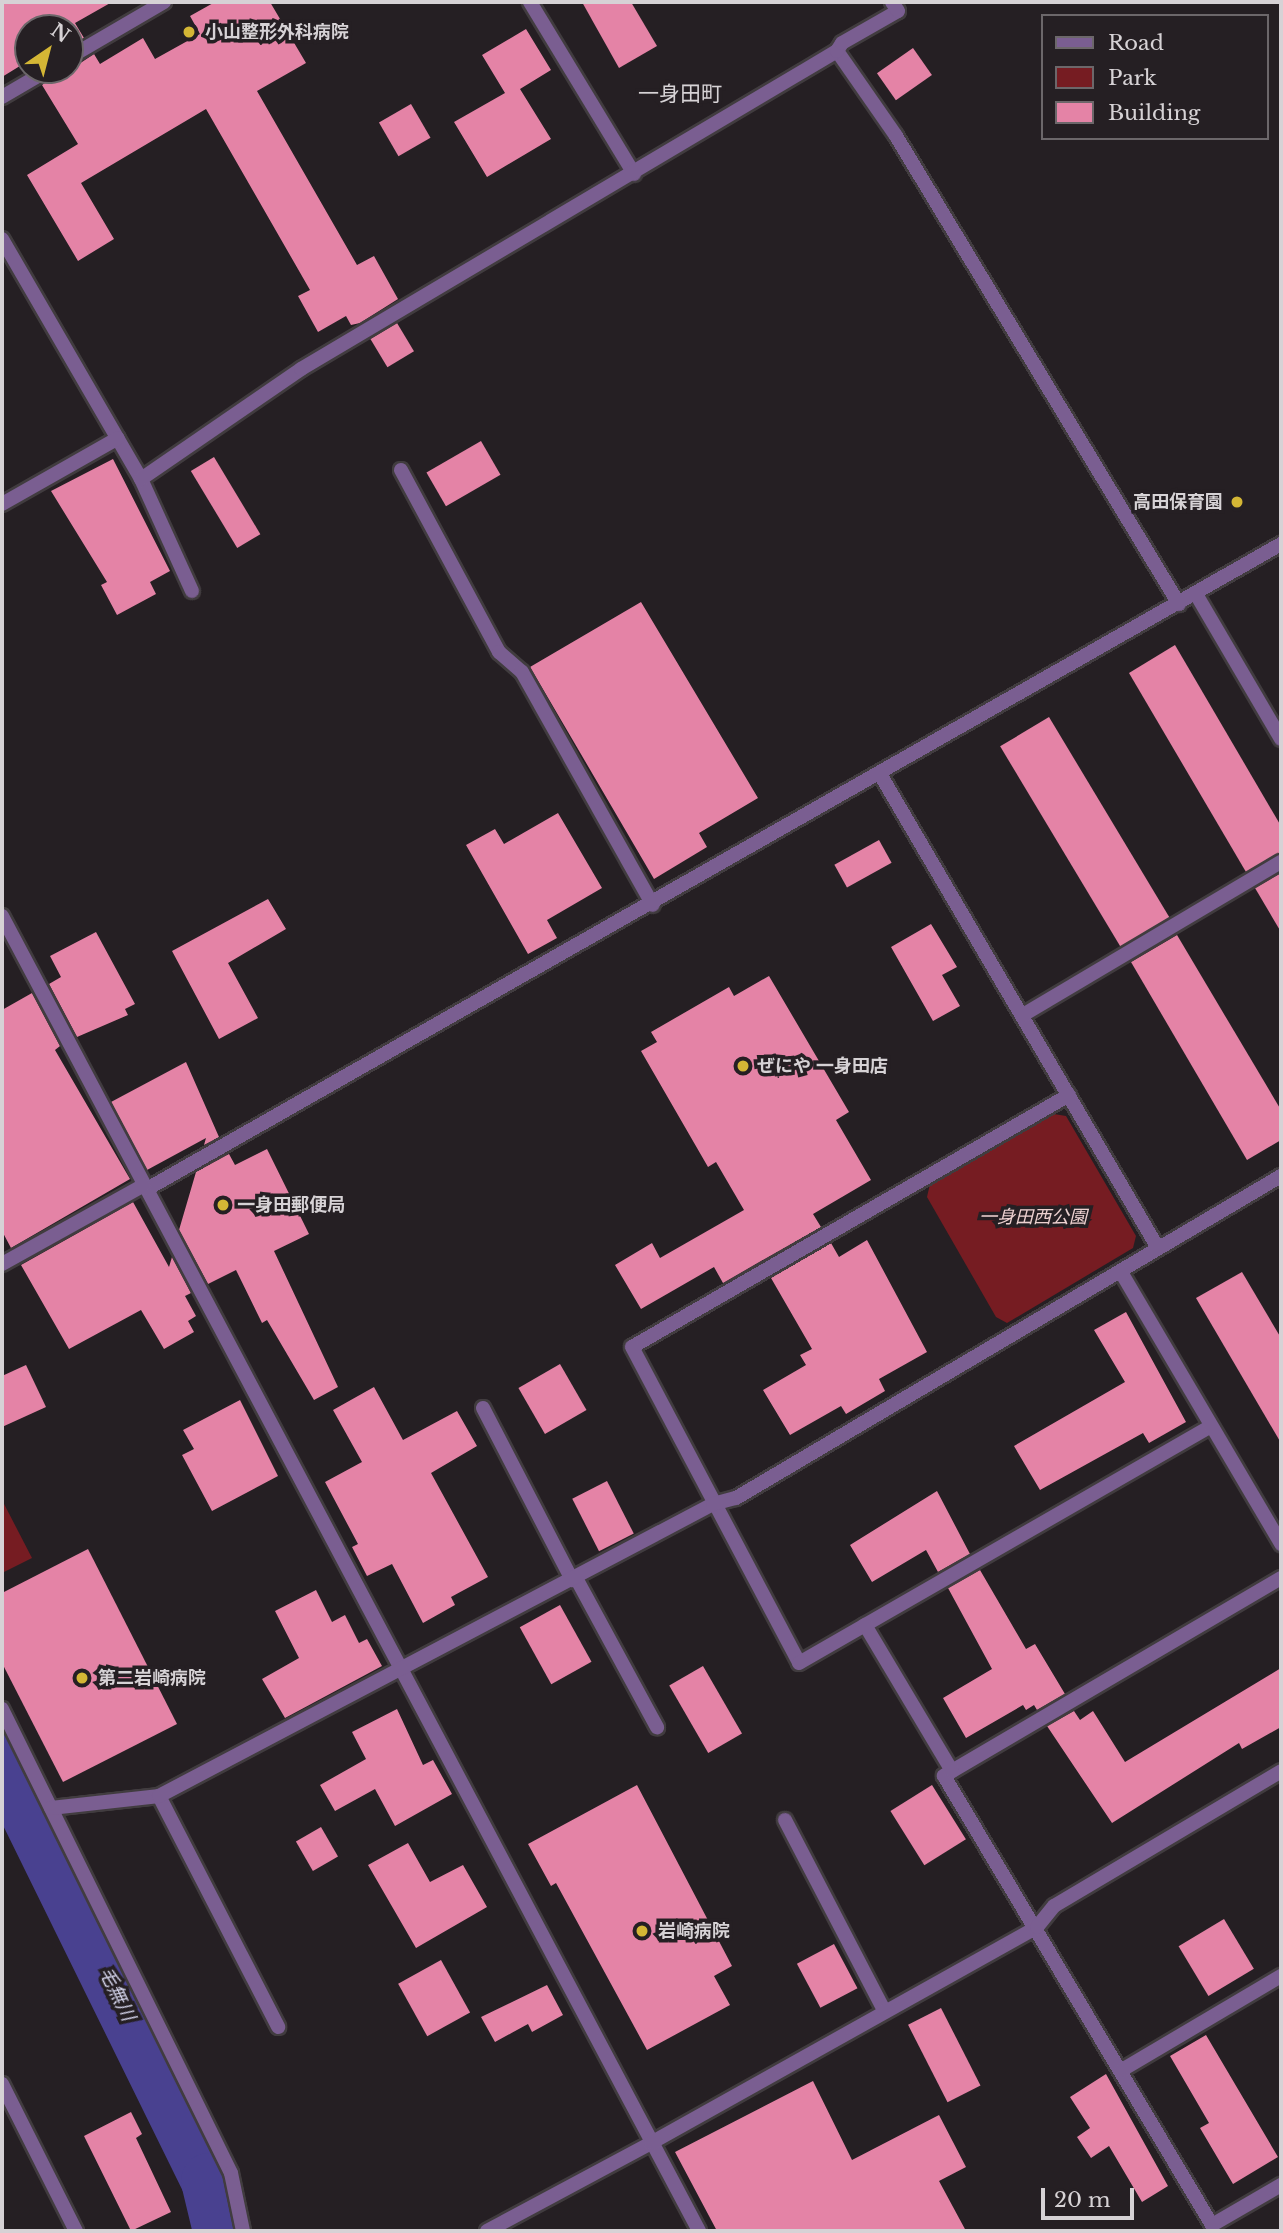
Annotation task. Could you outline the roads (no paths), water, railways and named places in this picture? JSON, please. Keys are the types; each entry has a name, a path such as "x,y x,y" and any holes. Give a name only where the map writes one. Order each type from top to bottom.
{"street":[{"path":"84,49 164,2"},
{"path":"530,2 634,174"},
{"path":"141,479 301,369 634,174 837,51 842,43 898,11 892,2"},
{"path":"837,51 896,136 1178,604"},
{"path":"2,97 24,84"},
{"path":"2,240 141,479 192,591"},
{"path":"2,504 118,438"},
{"path":"401,470 499,652 522,672 653,905"},
{"path":"2,1264 653,905 1281,544"},
{"path":"1196,594 1281,739"},
{"path":"880,774 1158,1248"},
{"path":"1023,1015 1281,862"},
{"path":"2,916 699,2231"},
{"path":"1069,1096 632,1348 707,1484 713,1504 799,1663 1211,1426"},
{"path":"51,1808 159,1796 713,1504 736,1498 1281,1176"},
{"path":"1121,1272 1281,1544"},
{"path":"483,1408 657,1727"},
{"path":"1281,1578 944,1776 1037,1927 1212,2225 1281,2185"},
{"path":"865,1625 952,1771"},
{"path":"2,1709 231,2173 243,2231"},
{"path":"487,2231 651,2143 1037,1927 1054,1906 1281,1770"},
{"path":"159,1796 278,2027"},
{"path":"785,1820 885,2012"},
{"path":"1122,2070 1281,1976"},
{"path":"2,2084 76,2231"}],"waterway":[{"name":"毛無川","path":"2,1760 209,2181 221,2231"}],"place":[{"name":"小山整形外科病院","path":"189,32"},
{"name":"高田保育園","path":"1237,502"},
{"name":"ぜにや 一身田店","path":"743,1066"},
{"name":"一身田郵便局","path":"223,1205"},
{"name":"第二岩崎病院","path":"82,1678"},
{"name":"岩崎病院","path":"642,1931"}],"district":[{"name":"一身田町","path":"680,94"}],"park label":[{"name":"一身田西公園","path":"1033,1217"}]}
